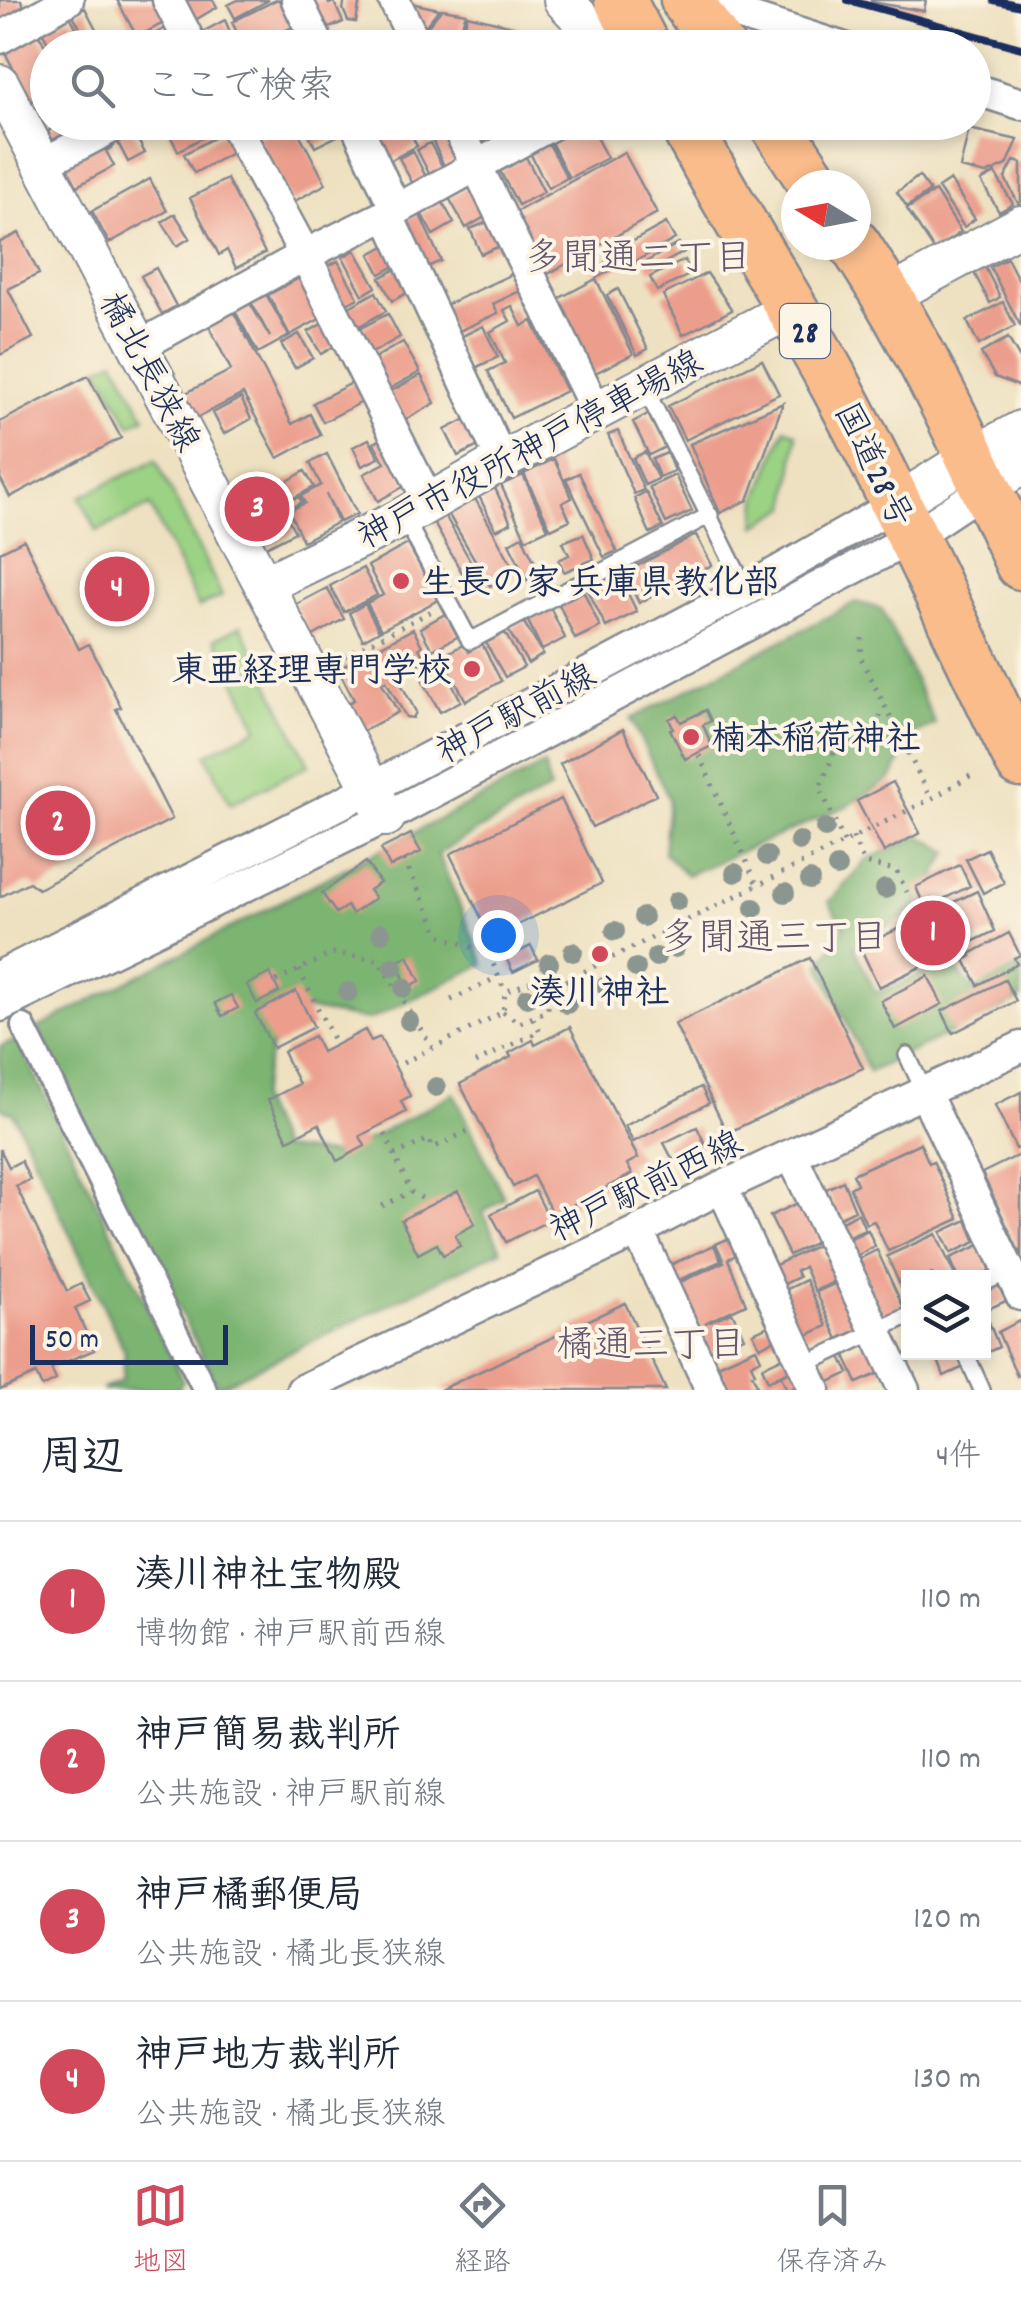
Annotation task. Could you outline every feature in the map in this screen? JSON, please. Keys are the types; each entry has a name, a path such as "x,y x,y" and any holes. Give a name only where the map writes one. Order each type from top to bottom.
{"highway":[{"path":"620,0 636,30"},
{"path":"690,0 709,30"},
{"path":"786,140 805,170"},
{"name":"国道28号","path":"694,142 836,387 1021,762"},
{"path":"865,260 993,470 1021,564"}],"street":[{"path":"0,38 68,0"},
{"path":"168,0 184,30"},
{"path":"297,0 311,30"},
{"path":"394,0 409,30"},
{"path":"563,0 592,30"},
{"path":"690,0 786,30"},
{"name":"橘北長狭線","path":"0,84 378,802"},
{"path":"991,94 1021,104"},
{"path":"42,164 88,140"},
{"path":"243,140 304,255 417,509"},
{"path":"362,140 502,461"},
{"path":"463,140 596,410"},
{"path":"138,347 523,140"},
{"path":"889,296 1021,225"},
{"name":"神戸市役所神戸停車場線","path":"264,584 417,509 792,308"},
{"name":"神戸駅前線","path":"0,976 378,802 904,521 993,470 1021,430"},
{"name":"神戸駅前線","path":"6,1010 746,590 904,521"},
{"path":"6,1010 205,1390"},
{"name":"神戸駅前西線","path":"302,1390 1021,1046"},
{"path":"925,1092 1005,1283"},
{"path":"792,1156 904,1390"},
{"path":"722,1187 809,1378"},
{"path":"638,1232 710,1390"}],"lane":[{"path":"645,387 746,590"},
{"path":"417,509 449,602 470,641 710,515"},
{"path":"906,1055 925,1092"},
{"path":"809,1378 876,1331 901,1319"},
{"path":"969,1360 982,1390"}],"path":[{"path":"311,674 449,602"},
{"path":"862,638 859,658 931,798"},
{"path":"844,842 820,788 834,753 874,732 884,706"},
{"path":"699,756 757,885"},
{"path":"549,989 973,774"},
{"path":"853,837 864,863 896,870 908,892"},
{"path":"404,860 440,936 489,954 506,992 503,1012"},
{"path":"276,982 333,954 378,960 432,1048"},
{"path":"299,970 332,1039"},
{"path":"451,1000 499,977"},
{"path":"506,992 535,980 549,989"},
{"path":"503,1012 520,1024 533,1018 548,1010 549,989"},
{"path":"402,1063 503,1012"},
{"path":"474,1063 540,1031 533,1018"},
{"path":"394,1155 428,1139 433,1148 474,1128"},
{"path":"385,1134 411,1192 426,1200"},
{"path":"382,1206 411,1192"}],"green space":[{"path":"115,360 145,417 130,425 99,368"},
{"path":"785,428 797,434 788,507 756,526 758,498"},
{"path":"156,460 222,596 199,607 150,506 97,531 80,497"},
{"path":"856,602 882,609 935,724 893,745 900,761 892,778 847,806 687,875 664,853 669,799 631,719"},
{"path":"241,626 309,765 230,804 206,754 258,728 215,639"},
{"path":"544,765 550,789 438,854 484,964 369,1020 303,1009 277,1022 259,1099 281,1149 340,1155 454,1093 504,1198 483,1212 501,1250 218,1387 38,1028"},
{"path":"921,836 949,852 916,909 854,947 876,993 950,964 975,990 1021,965 1021,999 869,1072 820,964 844,928 829,902 868,859"},
{"path":"18,1040 183,1380 178,1390 101,1390 122,1381 125,1352 13,1113 0,1108 0,1046"}],"building":[{"path":"0,0 21,0 26,11 0,24"},
{"path":"117,0 156,0 167,21 150,30 133,30"},
{"path":"184,0 213,0 217,7 195,20"},
{"path":"238,0 269,0 235,18 228,5"},
{"path":"279,0 292,27 236,30 232,22"},
{"path":"309,0 334,2 343,22 322,30"},
{"path":"345,0 360,0 356,22 348,21 343,9"},
{"path":"871,0 926,0 924,11"},
{"path":"401,1 439,9 422,30 417,30"},
{"path":"85,8 97,30 81,30 73,15"},
{"path":"442,9 466,13 460,30 425,30"},
{"path":"467,15 519,30 464,30"},
{"path":"70,16 77,30 44,30"},
{"path":"225,20 229,30 206,30"},
{"path":"30,37 30,99 4,51"},
{"path":"991,134 1018,140 1007,165 986,174 960,168 966,140 991,140"},
{"path":"96,140 110,140 114,146 106,151 114,166 77,186 62,158"},
{"path":"117,140 138,140 145,153 128,162"},
{"path":"172,140 198,140 178,151"},
{"path":"210,140 234,140 239,149 194,173 184,154"},
{"path":"258,140 303,140 326,184 291,203"},
{"path":"377,140 414,140 417,146 384,164"},
{"path":"432,140 450,140 459,160 444,166"},
{"path":"550,140 598,140 607,158 569,178"},
{"path":"548,142 567,178 548,188 529,151"},
{"path":"430,143 443,168 430,175 417,150"},
{"path":"413,151 426,177 413,184 399,158"},
{"path":"624,152 657,213 548,274 514,213"},
{"path":"526,157 544,192 518,205 500,171"},
{"path":"1014,161 1021,163 1018,203 1005,178"},
{"path":"995,173 1013,204 999,212 981,181"},
{"path":"919,176 930,191 907,207 897,192"},
{"path":"150,179 167,211 109,243 92,211"},
{"path":"227,179 265,253 236,268 227,250 219,255 190,198"},
{"path":"950,180 975,219 964,227 938,188"},
{"path":"471,185 488,215 466,228 449,198"},
{"path":"935,191 961,232 934,250 907,209"},
{"path":"442,201 454,223 433,235 421,213"},
{"path":"419,213 441,261 421,270 399,222"},
{"path":"175,214 190,238 177,246 162,222"},
{"path":"495,219 505,244 481,254 470,229"},
{"path":"666,223 675,239 629,265 619,249"},
{"path":"19,233 39,274 8,289 33,338 0,355 0,242"},
{"path":"392,242 402,262 380,274 370,254"},
{"path":"679,243 684,252 651,270 646,262"},
{"path":"355,250 376,287 363,295 343,257"},
{"path":"618,255 623,264 598,277 594,269"},
{"path":"1007,258 1021,285 1021,327 990,267"},
{"path":"685,260 691,274 657,291 650,277"},
{"path":"338,261 358,298 343,306 323,269"},
{"path":"982,261 1000,297 990,303 971,267"},
{"path":"401,266 414,289 392,301 380,278"},
{"path":"156,268 176,306 162,314 141,276"},
{"path":"519,271 526,288 493,304 498,313 453,334 441,307"},
{"path":"707,273 732,310 683,335 663,295"},
{"path":"303,276 325,316 290,335 268,295"},
{"path":"596,279 633,354 591,375 554,301"},
{"path":"618,289 648,349 637,355 607,295"},
{"path":"376,292 386,311 354,329 344,310"},
{"path":"266,294 289,336 258,353 235,311 250,303 270,337 251,302"},
{"path":"1003,302 1015,326 979,345 967,321"},
{"path":"512,306 522,326 532,321 566,391 511,418 488,371 505,363 490,332 510,321 504,310"},
{"path":"233,311 292,424 310,414 321,435 278,458 243,394 193,420 180,396 231,370 208,324"},
{"path":"388,314 400,337 368,355 355,331"},
{"path":"327,321 340,343 321,354 308,332"},
{"path":"483,326 498,357 471,370 456,339"},
{"path":"299,334 313,358 295,368 281,344"},
{"path":"1008,338 1021,360 1021,387 995,377 981,353"},
{"path":"403,342 420,372 387,390 371,360"},
{"path":"762,360 779,394 685,440 668,406"},
{"path":"421,375 435,403 401,422 386,394"},
{"path":"88,376 121,438 10,497 0,478 0,422"},
{"path":"356,381 366,400 323,422 313,403"},
{"path":"241,398 251,419 224,434 213,413"},
{"path":"783,403 748,500 720,513 690,444"},
{"path":"648,414 665,447 649,455 633,422"},
{"path":"474,415 487,442 458,456 445,430"},
{"path":"618,431 644,490 634,494 608,435"},
{"path":"384,438 408,484 378,501 364,474 385,463 374,443"},
{"path":"369,439 379,458 362,466 353,447"},
{"path":"645,452 658,479 645,485 633,458"},
{"path":"667,453 674,471 659,477 652,459"},
{"path":"327,454 357,514 340,522 326,494 338,522 303,541 289,511 305,503 301,496 321,485 310,463"},
{"path":"554,459 572,498 562,503 570,520 551,529 524,474"},
{"path":"305,471 314,487 292,499 299,497 302,502 282,514 285,513 295,532 266,547 244,506"},
{"path":"579,473 617,551 604,557 566,479"},
{"path":"523,475 548,529 526,539 501,485"},
{"path":"675,475 692,511 666,523 649,487"},
{"path":"495,488 511,523 496,530 479,496"},
{"path":"646,492 663,527 650,533 634,498"},
{"path":"473,495 516,572 490,586 446,510"},
{"path":"443,512 485,587 474,594 431,518"},
{"path":"583,534 594,559 564,572 559,560 569,555 563,542"},
{"path":"696,535 712,565 639,603 624,573"},
{"path":"522,536 540,573 527,580 509,543"},
{"path":"24,540 79,649 89,644 121,707 116,709 172,819 38,889 29,882 0,897 0,552"},
{"name":"生長の家 兵庫県教化部","path":"408,544 438,600 381,630 367,603 383,595 368,566"},
{"path":"363,568 377,595 344,612 330,586"},
{"path":"618,573 637,612 606,627 587,588"},
{"path":"327,588 344,619 311,637 295,605"},
{"path":"583,590 600,627 575,639 558,602"},
{"path":"365,604 379,631 363,640 349,613"},
{"path":"550,607 565,638 542,650 527,619"},
{"path":"447,613 459,636 432,650 420,628"},
{"path":"523,621 543,654 528,664 508,630"},
{"path":"413,629 425,660 397,676 416,712 413,718 406,717 386,681 382,683 398,712 363,731 348,703 354,700 338,669"},
{"path":"505,633 524,667 505,677 486,643"},
{"name":"東亜経理専門学校","path":"465,644 468,652 482,644 501,681 466,701 442,656"},
{"path":"440,660 461,701 440,712 418,671"},
{"name":"楠本稲荷神社","path":"706,710 711,721 703,725 712,746 685,759 669,719 677,715 681,722"},
{"path":"623,729 656,795 592,827 560,764"},
{"path":"893,782 920,833 884,852 857,801"},
{"path":"561,799 602,883 491,938 450,854"},
{"path":"411,834 421,852 390,867 381,849"},
{"path":"987,849 1004,883 983,893 966,859"},
{"path":"366,862 380,883 369,890 375,898 352,914 347,906 336,913 322,893"},
{"path":"960,865 970,886 925,908 916,887"},
{"path":"977,891 995,931 879,987 860,947"},
{"path":"1009,933 1020,955 1014,958 1017,964 978,985 965,960"},
{"path":"531,946 538,960 513,972 506,958"},
{"path":"408,956 420,981 408,987 396,962"},
{"path":"810,958 863,1068 727,1133 675,1024"},
{"path":"270,973 279,992 257,1003 247,985"},
{"path":"928,976 942,1004 895,1029 881,1001"},
{"path":"1005,980 1016,1001 953,1033 942,1011"},
{"path":"296,991 314,1027 273,1048 255,1013"},
{"path":"231,995 238,1008 222,1016 215,1003"},
{"path":"570,1027 638,1158 627,1164 632,1174 553,1215 533,1176 513,1187 460,1084 511,1057 509,1053 533,1040 535,1045"},
{"path":"365,1030 371,1041 380,1037 410,1096 401,1101 406,1112 360,1136 365,1146 337,1161 319,1124 288,1140 268,1100 299,1084 283,1052 314,1036 322,1052"},
{"path":"701,1087 709,1103 633,1142 625,1126"},
{"path":"1021,1092 1021,1147 1016,1149 995,1105"},
{"path":"697,1127 705,1144 673,1160 664,1143"},
{"path":"920,1143 929,1163 933,1161 959,1219 888,1251 874,1221 866,1224 850,1188 857,1184 853,1174"},
{"path":"0,1149 9,1167 21,1161 30,1180 16,1186 67,1291 81,1284 90,1301 75,1308 94,1350 51,1368 56,1380 42,1387 36,1374 0,1390"},
{"path":"1021,1154 1021,1256 982,1173"},
{"path":"843,1181 855,1210 838,1218 826,1189"},
{"path":"458,1191 475,1224 455,1235 460,1246 443,1255 437,1244 418,1254 401,1220"},
{"path":"535,1191 550,1220 506,1242 491,1214"},
{"path":"802,1201 821,1240 789,1255 770,1216"},
{"path":"858,1213 865,1229 847,1237 840,1222"},
{"path":"967,1220 976,1242 951,1253 941,1232"},
{"path":"868,1230 875,1246 854,1257 846,1240"},
{"path":"936,1234 952,1270 901,1270 901,1287 887,1256"},
{"path":"737,1235 744,1251 728,1259 746,1304 705,1323 732,1312 744,1337 710,1353 678,1283 724,1262 716,1244"},
{"path":"714,1245 721,1261 677,1281 670,1265"},
{"path":"818,1245 838,1280 815,1291 804,1267 796,1271 799,1277 778,1287 769,1268"},
{"path":"980,1245 991,1270 955,1270 950,1258"},
{"path":"877,1250 901,1310 883,1319 857,1260"},
{"path":"806,1280 827,1326 802,1338 781,1292"},
{"path":"841,1281 862,1328 838,1339 816,1292"},
{"path":"1000,1282 1008,1300 991,1308 991,1286"},
{"path":"625,1303 666,1390 440,1390 564,1332"},
{"path":"1020,1321 1021,1374 1017,1376 998,1332"},
{"path":"777,1322 783,1335 760,1347 753,1333"},
{"path":"991,1327 999,1347 991,1351"},
{"path":"871,1341 884,1371 857,1383 844,1353"},
{"path":"756,1348 761,1359 751,1364 757,1385 729,1390 718,1365"},
{"path":"792,1353 807,1382 787,1390 781,1376 793,1369 768,1381 762,1367"},
{"path":"840,1355 849,1373 823,1385 815,1366"},
{"path":"938,1360 961,1360 964,1367 944,1376"}],"railway":[{"path":"848,0 956,30"},
{"path":"994,0 1021,6"},
{"path":"991,40 1021,48"}],"place":[{"name":"神戸橘郵便局","path":"257,509"},
{"name":"生長の家 兵庫県教化部","path":"401,581"},
{"name":"神戸地方裁判所","path":"117,589"},
{"name":"東亜経理専門学校","path":"472,669"},
{"name":"楠本稲荷神社","path":"691,737"},
{"name":"神戸簡易裁判所","path":"58,823"},
{"name":"湊川神社宝物殿","path":"933,933"},
{"name":"湊川神社","path":"600,954"}],"district":[{"name":"多聞通二丁目","path":"638,256"},
{"name":"多聞通三丁目","path":"774,936"},
{"name":"橘通三丁目","path":"651,1343"}]}
